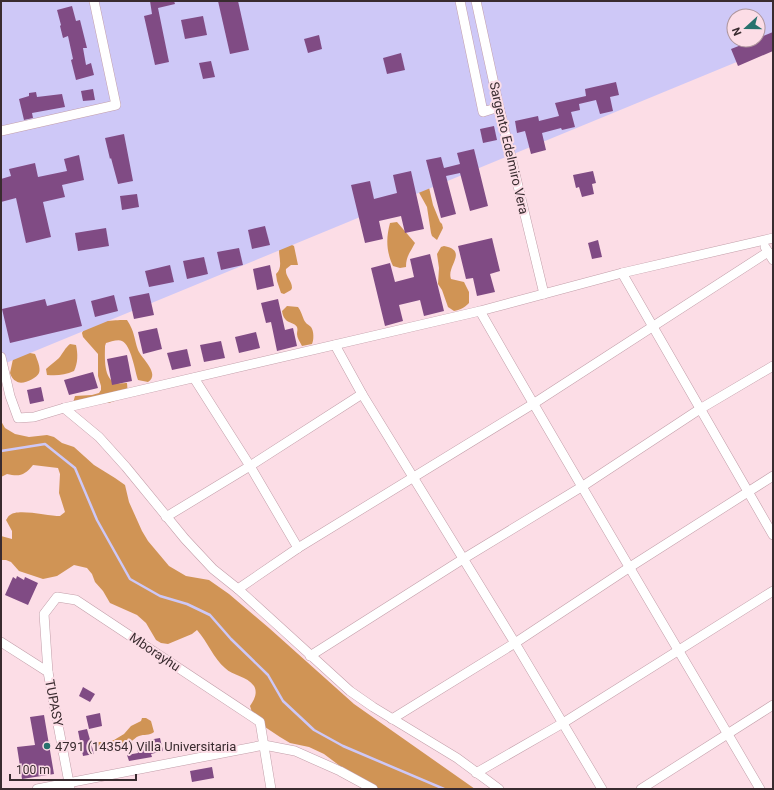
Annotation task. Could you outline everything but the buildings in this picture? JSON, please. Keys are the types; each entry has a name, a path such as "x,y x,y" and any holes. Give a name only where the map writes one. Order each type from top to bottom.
{"street":[{"path":"1,131 116,105 94,1"},
{"name":"Sargento Edelmiro Vera","path":"460,1 483,112 499,107"},
{"name":"Sargento Edelmiro Vera","path":"476,1 499,107 544,294"},
{"path":"1,357 10,396 18,418 34,417 64,408 480,311 622,273 773,238"},
{"path":"238,589 298,548 533,404 652,326 771,256 762,240"},
{"path":"622,273 773,535"},
{"path":"480,311 533,404 583,486 760,789"},
{"path":"335,346 362,394 515,643 602,789"},
{"path":"310,656 463,559 583,486 700,409 773,366"},
{"path":"194,378 250,466 298,548"},
{"path":"166,517 250,466 362,394"},
{"path":"64,408 99,437 126,467 185,540 213,569 238,589 310,656 350,691 451,755 499,789"},
{"path":"392,719 515,643 630,567 773,476"},
{"path":"476,773 563,723 773,591"},
{"name":"Mborayhu","path":"48,672 44,614 57,597 76,600 260,722 270,789"},
{"name":"TUPASY","path":"1,642 48,672 70,786"},
{"path":"641,789 773,705"},
{"path":"37,789 70,786 264,745 295,751 373,789"}],"shaded area":[{"path":"1,1 773,1 773,47 1,365"},
{"path":"428,183 433,205 443,228 437,240 432,236 427,207 417,189"},
{"path":"397,222 415,243 408,257 406,267 400,268 393,266 387,244 390,223"},
{"path":"288,243 294,246 298,265 291,265 286,269 292,288 284,294 281,293 276,274 280,266 279,250"},
{"path":"444,246 455,251 456,255 451,269 451,279 464,282 469,292 469,303 454,311 448,307 442,290 438,284 439,268 437,254 441,247"},
{"path":"287,306 298,307 306,323 312,329 312,344 302,346 297,334 296,325 287,321 283,315 282,311"},
{"path":"127,320 130,324 138,350 151,370 151,379 148,382 138,380 130,353 125,343 118,340 106,343 105,362 109,378 118,383 127,383 128,396 109,403 73,403 75,396 92,395 99,393 101,390 98,376 98,354 83,337 82,333 94,323"},
{"path":"70,344 76,345 77,348 77,362 74,371 61,375 47,375 46,369 59,358"},
{"path":"25,352 35,354 40,369 39,373 32,379 21,383 13,379 10,373 13,359"},
{"path":"1,421 5,428 15,434 29,437 47,435 54,437 62,443 74,447 94,465 125,485 129,502 142,531 148,541 169,566 186,576 209,580 229,594 354,704 475,789 380,789 344,769 324,754 309,747 290,743 265,727 252,712 250,706 256,694 254,686 248,680 228,671 214,655 197,630 192,634 168,644 161,643 156,640 146,623 137,615 110,603 87,568 74,565 57,576 43,579 19,571 11,562 1,560 1,536 12,539 12,531 6,520 9,515 19,512 26,512 60,516 65,512 59,493 60,474 58,468 33,465 25,473 19,475 7,474 1,477"},
{"path":"142,718 146,718 151,721 154,732 138,736 122,749 114,752 107,751 97,746 96,742 107,742 114,740 124,734 131,726 141,721"}],"waterway":[{"path":"1,451 45,444 75,468 97,520 130,579 160,596 187,604 210,615 231,639 268,675 283,701 314,730 343,746 444,789"}],"place":[{"name":"4791 (14354) Villa Universitaria","path":"47,746"}]}
